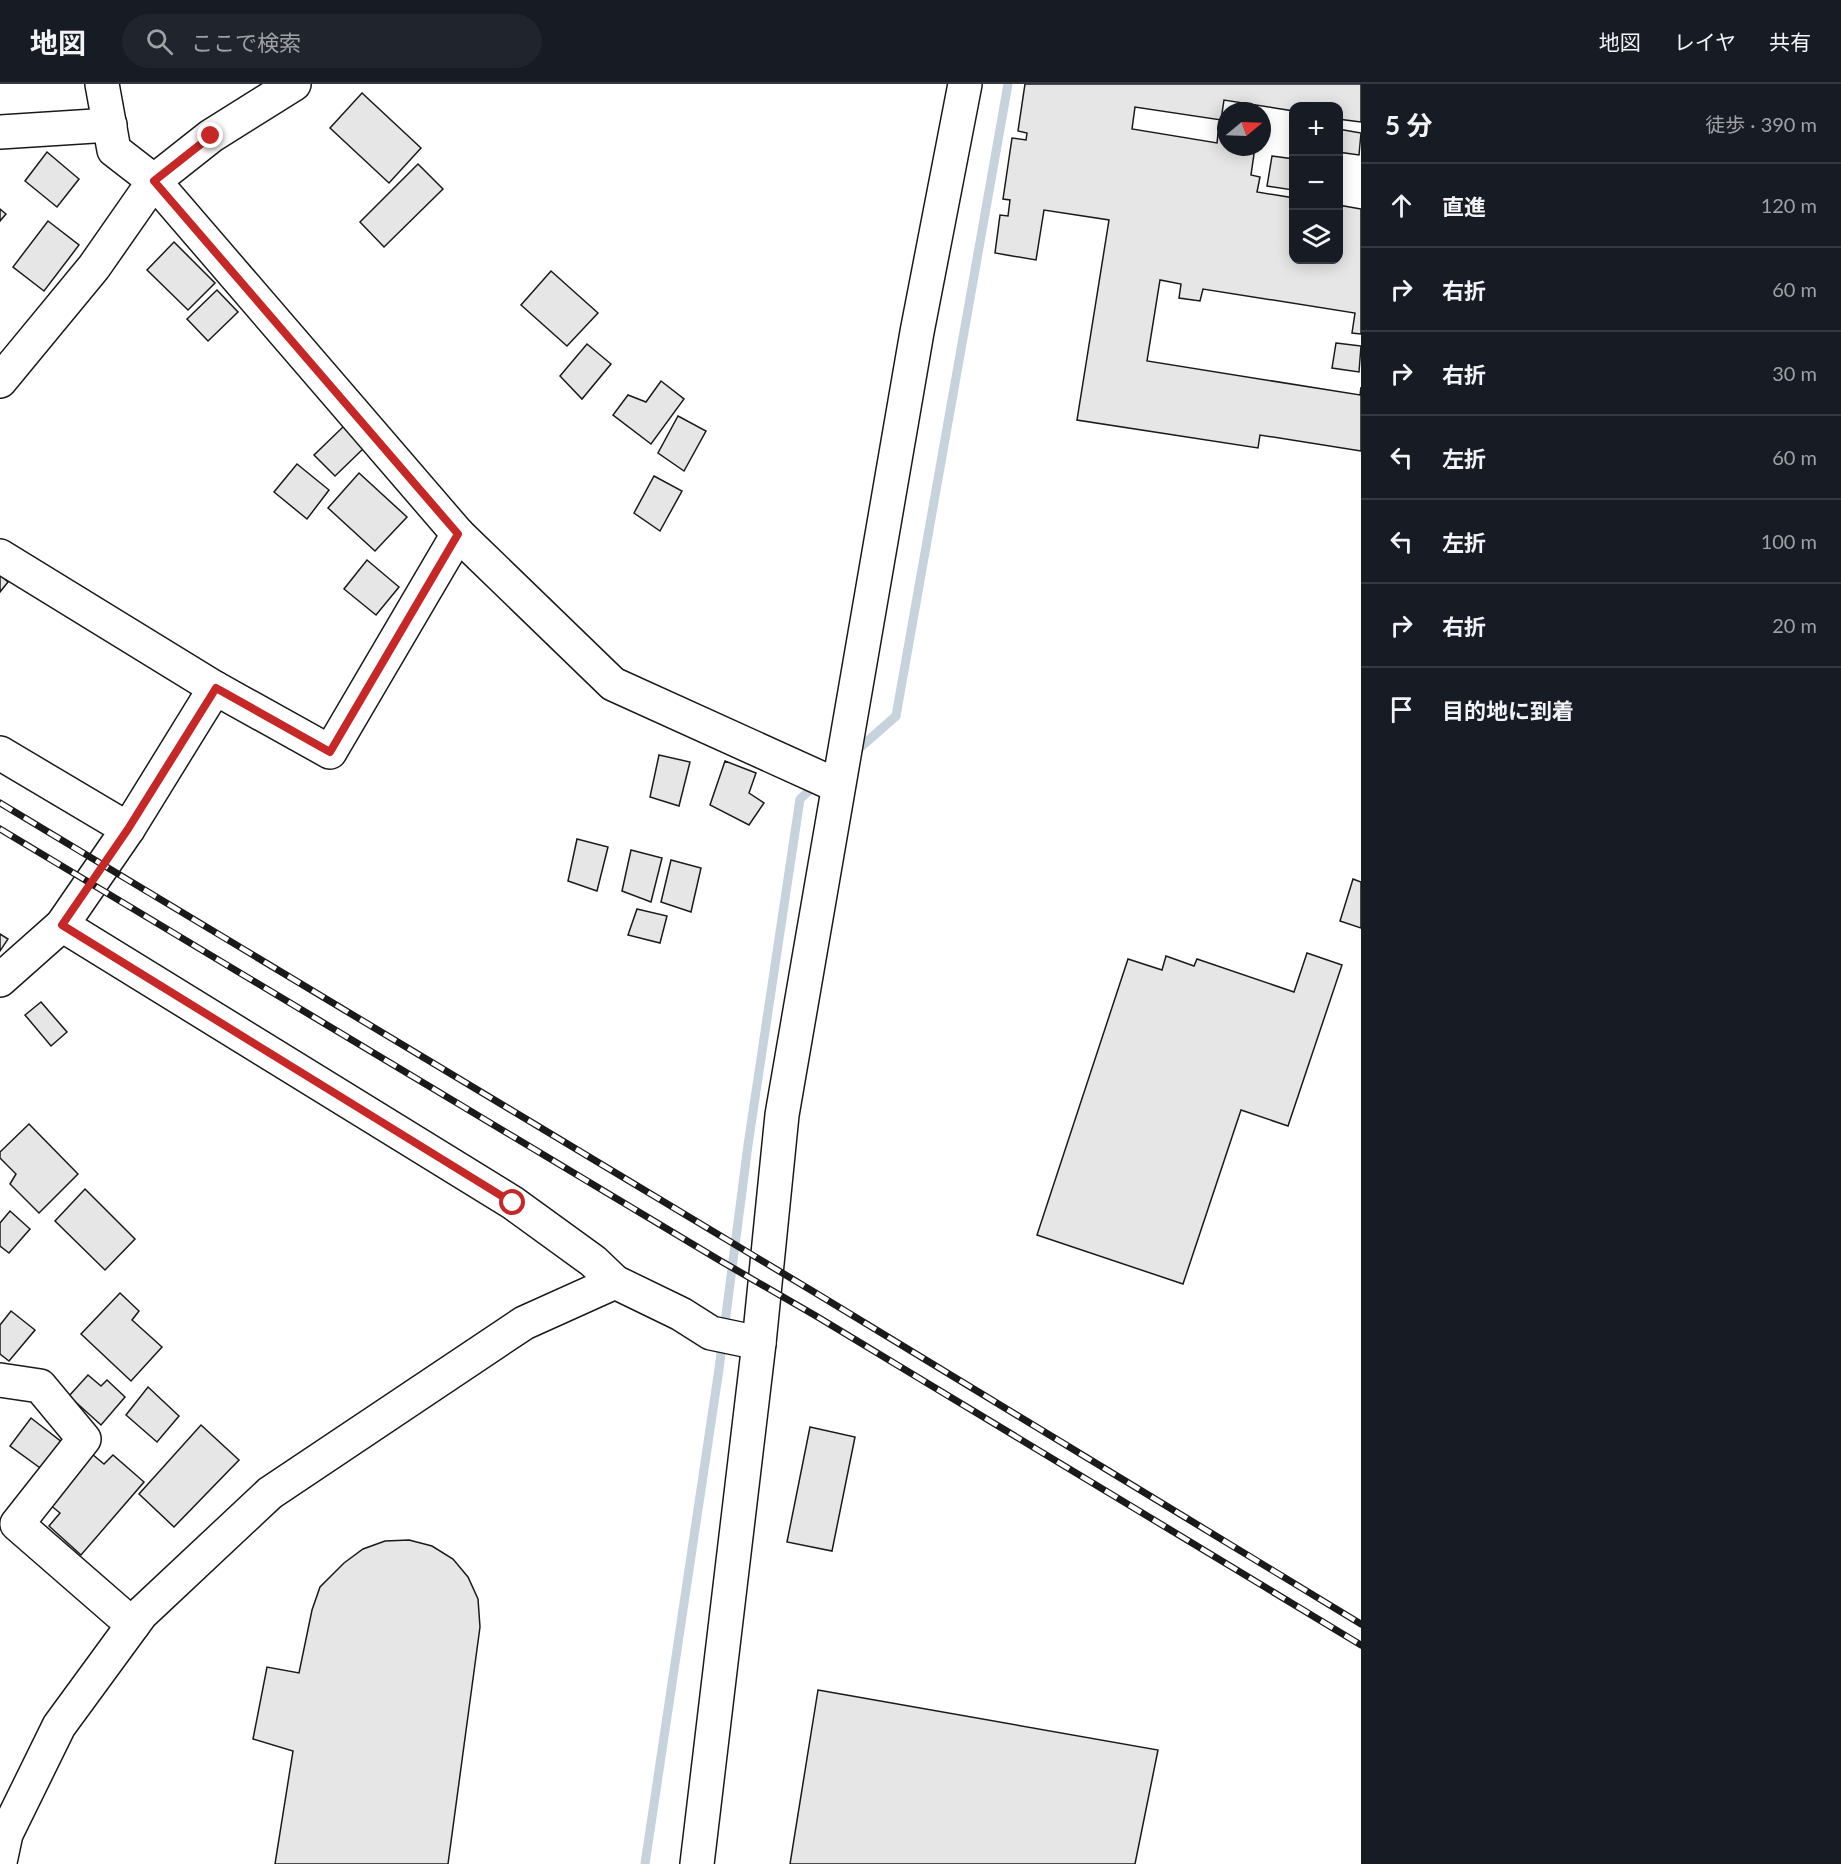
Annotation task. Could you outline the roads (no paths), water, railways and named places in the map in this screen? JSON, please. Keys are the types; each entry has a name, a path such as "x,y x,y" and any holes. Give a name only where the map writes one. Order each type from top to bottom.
{"street":[{"path":"102,84 114,150 154,181 458,534 614,684 837,785"},
{"path":"0,381 10,349 94,267 154,181 211,136 294,84"},
{"path":"697,1864 752,1342 782,1115 837,785 917,332 965,84"},
{"path":"0,132 110,125"},
{"path":"0,556 216,688 330,752 458,534"},
{"path":"0,980 62,925 128,829 216,688"},
{"path":"0,753 128,829"},
{"path":"62,925 513,1203 593,1260 615,1282 681,1314 711,1333 752,1342"},
{"path":"0,1862 6,1834 58,1726 141,1614 270,1493 524,1323 615,1282"},
{"path":"0,1380 40,1386 84,1439 8,1517 133,1625"}],"waterway":[{"path":"855,752 896,716 1008,84"},
{"path":"645,1864 719,1369 748,1145 800,799 817,784"}],"railway":[{"path":"0,803 1361,1624"},
{"path":"0,829 816,1316 1361,1645"}]}
